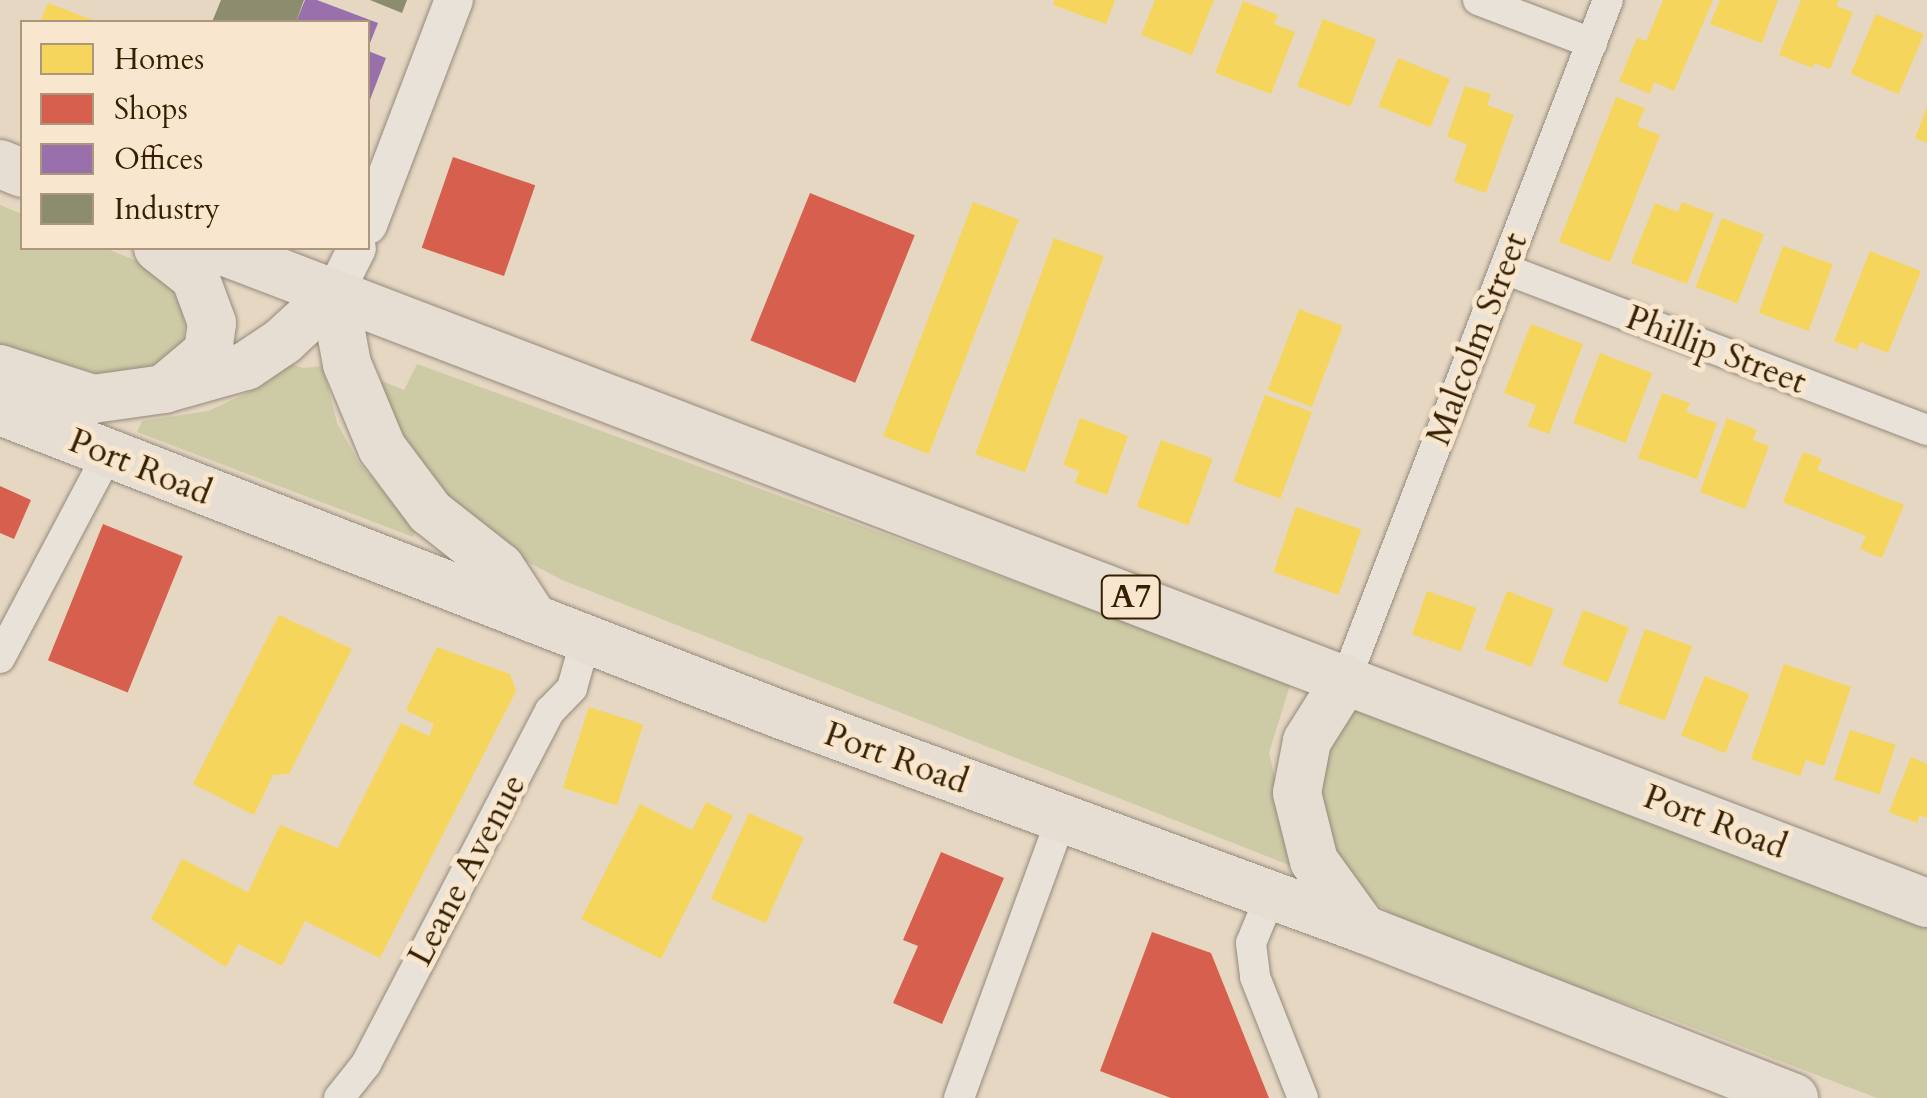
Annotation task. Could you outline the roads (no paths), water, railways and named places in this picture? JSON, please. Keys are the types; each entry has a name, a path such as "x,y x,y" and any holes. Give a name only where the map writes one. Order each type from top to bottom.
{"highway":[{"path":"161,250 195,277 212,323 208,352 164,388"},
{"name":"Port Road","path":"219,250 1927,903"},
{"path":"0,369 93,399 164,388 246,366 283,341 334,294"},
{"path":"334,294 347,364 382,448 430,512 500,567 534,620"},
{"name":"Port Road","path":"0,411 534,620 1364,930 1794,1098"},
{"path":"1346,679 1307,741 1297,793 1314,861 1364,930"}],"street":[{"path":"370,219 454,0"},
{"path":"1478,0 1592,43"},
{"name":"Malcolm Street","path":"1346,679 1608,0"},
{"path":"334,294 356,250"},
{"name":"Phillip Street","path":"1505,269 1927,430"},
{"path":"0,658 108,454"},
{"name":"Leane Avenue","path":"340,1098 366,1064 550,710 572,688 586,639"},
{"path":"959,1098 1060,819"},
{"path":"1270,897 1251,943 1255,977 1303,1098"}]}
